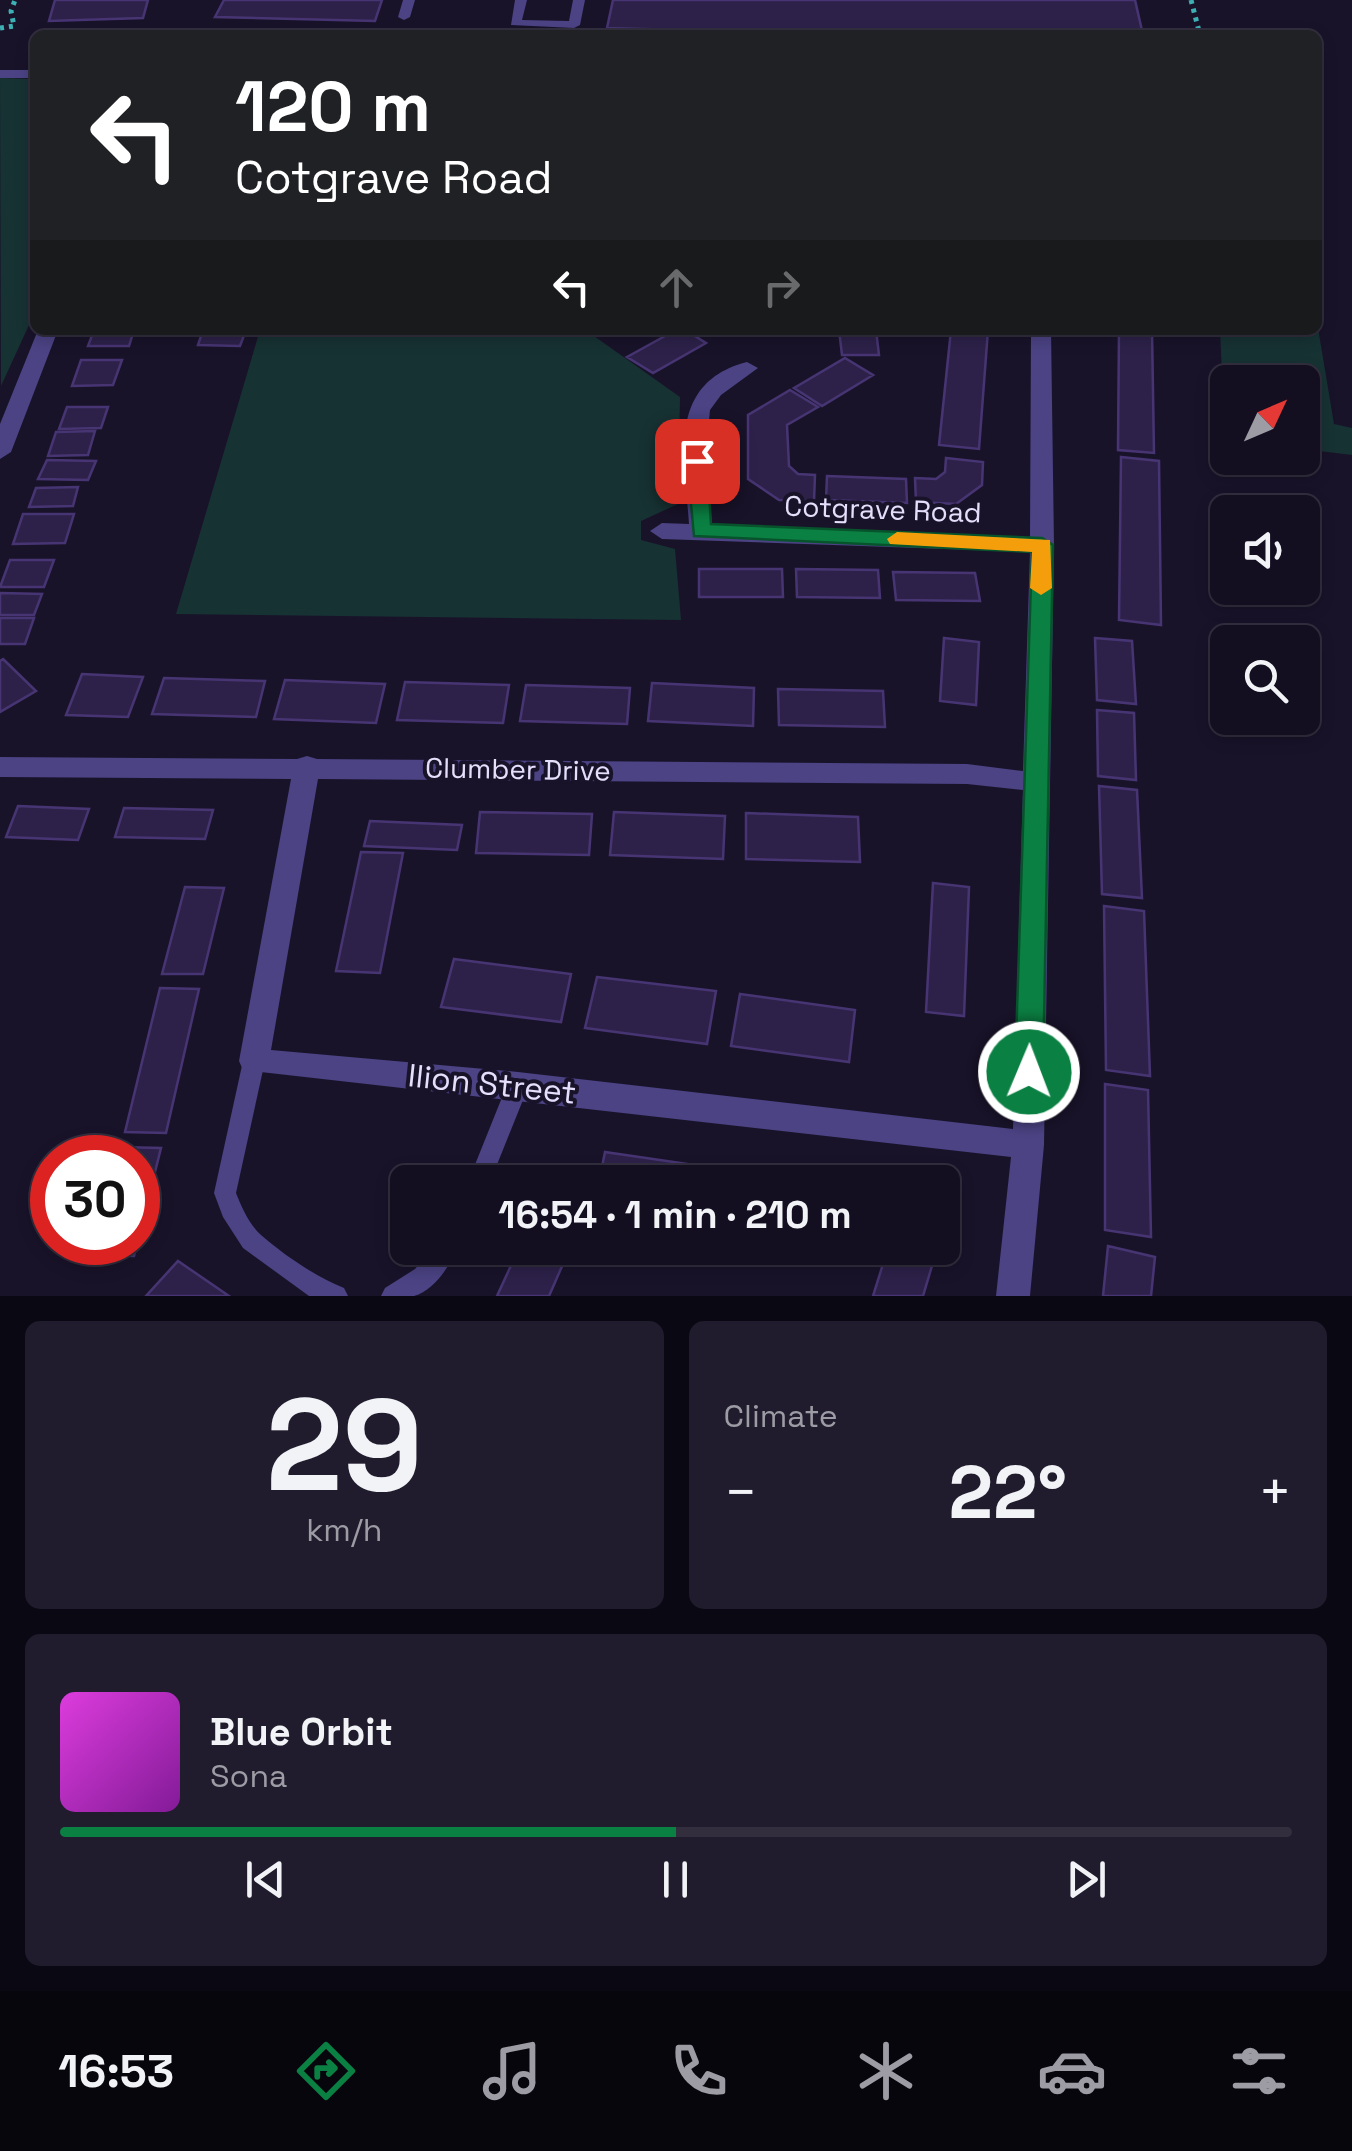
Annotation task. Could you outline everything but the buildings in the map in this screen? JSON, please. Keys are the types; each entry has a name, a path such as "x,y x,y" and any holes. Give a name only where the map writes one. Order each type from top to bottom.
{"street":[{"path":"0,452 46,335"},
{"path":"1013,1296 1028,1144 1042,545 1041,335"},
{"path":"701,531 695,426 699,408 714,389 746,368"},
{"name":"Cotgrave Road","path":"662,531 1042,545"},
{"path":"254,1062 307,766"},
{"name":"Clumber Drive","path":"0,767 307,766 967,774 1036,782"},
{"name":"Ilion Street","path":"254,1062 518,1085 1028,1144"}],"lane":[{"path":"404,17 410,0"},
{"path":"521,0 515,23 574,25 579,0"},
{"path":"0,74 30,74"},
{"path":"254,1062 225,1193 234,1217 251,1242 323,1292 336,1296"},
{"path":"486,1165 518,1085"},
{"path":"393,1296 420,1282 437,1265"}],"path":[{"path":"0,28 14,26 11,11 15,0"},
{"path":"1190,0 1199,30"}],"green space":[{"path":"0,78 30,79 30,323 1,386"},
{"path":"259,335 596,335 680,397 678,504 641,521 641,540 675,549 681,620 176,614"},
{"path":"1220,335 1319,335 1334,424 1352,428 1352,455 1320,451 1320,365 1222,365"}],"slow traffic":[{"path":"897,539 1042,545 1041,588"}],"route":[{"path":"697,461 701,531 1042,545 1029,1072"}]}
